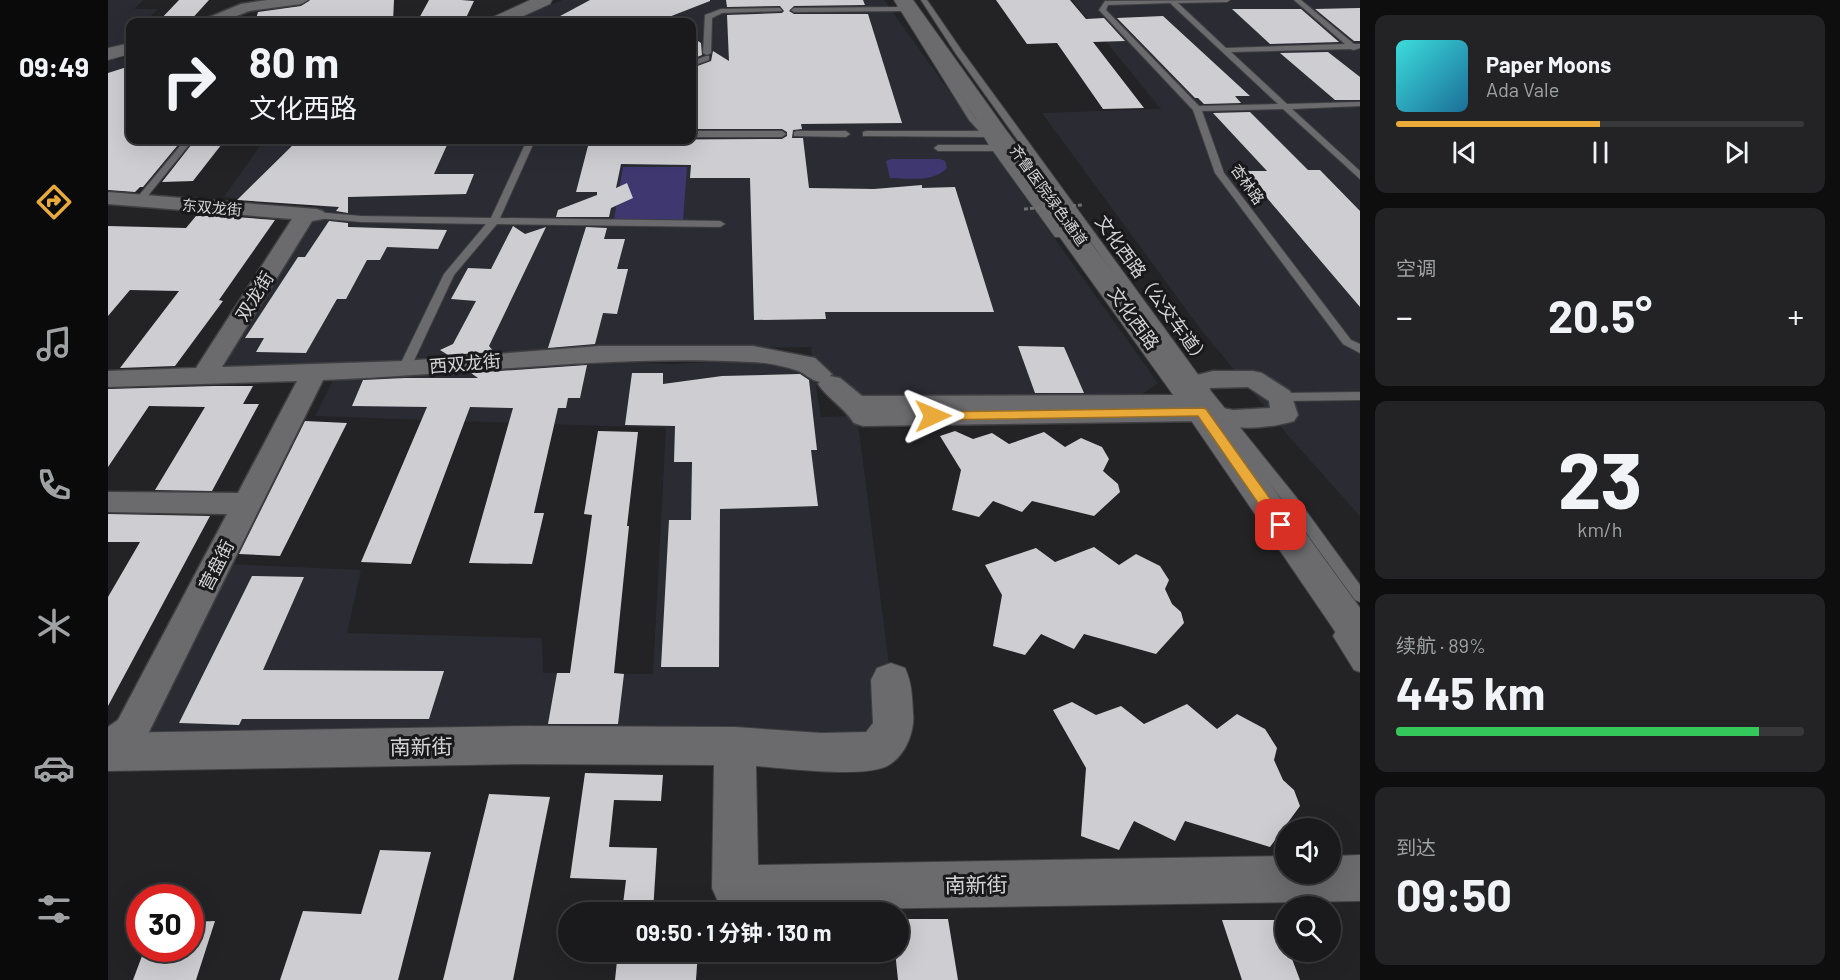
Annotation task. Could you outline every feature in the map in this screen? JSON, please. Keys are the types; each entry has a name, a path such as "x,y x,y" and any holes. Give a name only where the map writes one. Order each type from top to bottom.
{"main road":[{"path":"493,18 531,0"},
{"path":"506,18 544,0"},
{"name":"文化西路","path":"901,3 998,135 1207,404 1360,638"},
{"path":"108,46 126,42"},
{"path":"108,54 126,50"},
{"name":"南新街","path":"108,752 523,745 735,746 821,752 876,751 894,729 891,681"},
{"name":"南新街","path":"735,746 735,888 1360,878"}],"street":[{"path":"220,18 246,7 301,0"},
{"name":"东双龙街","path":"108,198 311,215"},
{"name":"双龙街","path":"203,377 311,215"},
{"name":"西双龙街","path":"108,379 404,369 600,354 753,354 806,364 856,405 863,417 1207,404"},
{"name":"营盘街","path":"108,747 131,731 314,373"},
{"path":"1252,379 1282,397 1285,415 1207,404 1252,379"},
{"path":"108,502 247,504"}],"lane":[{"name":"文化西路（公交车道）","path":"924,0 1207,404 1291,501 1360,596"},
{"path":"1171,1 1227,0"},
{"path":"1297,0 1356,46 1360,54"},
{"path":"1171,1 1360,176"},
{"name":"杏林路","path":"1171,1 1105,3 1102,10 1197,109 1220,173 1347,342 1360,349"},
{"name":"齐鲁医院绿色通道","path":"901,3 973,120 986,134 1017,180 1207,404"},
{"path":"794,10 901,3"},
{"path":"696,62 707,55 708,17 721,11 780,10"},
{"path":"1223,50 1356,46"},
{"path":"1197,109 1360,104"},
{"path":"696,134 782,134"},
{"path":"797,134 846,134"},
{"path":"866,134 986,134"},
{"path":"139,201 186,144"},
{"path":"404,369 449,274 494,221 529,144"},
{"path":"938,148 996,148"},
{"path":"311,215 361,219 720,224"},
{"path":"1282,397 1360,396"},
{"path":"1207,404 1360,665"}],"path":[{"path":"1024,209 1083,205"}],"shaded area":[{"path":"108,0 143,0 134,9 158,9 148,18 126,18 126,44 116,60 126,57 126,144 181,144 154,175 157,176 148,187 108,187"},
{"path":"563,0 884,0 1158,383 1135,399 867,401 813,364 811,347 548,349 479,358 475,354 461,353 408,360 217,367 316,218 320,206 224,197 261,144 696,144 696,18 518,18"},
{"path":"1072,0 1360,0 1360,516 1292,440 1199,327 1042,113 1161,109"},
{"path":"891,159 940,159 945,161 947,168 928,178 890,178 886,161"},
{"path":"623,167 687,167 683,220 614,220"},
{"path":"766,360 814,373 821,417 857,416 891,680 876,751 547,733 141,732 226,564 361,570 347,633 542,638 543,673 653,674 666,428 315,416 334,378 492,371 516,367 572,366 587,362 670,364"}],"building":[{"path":"179,0 209,0 193,18 162,18"},
{"path":"310,0 394,0 393,18 256,18 258,12 301,6"},
{"path":"429,0 474,1 466,18 419,18"},
{"path":"590,0 710,0 666,18 556,18"},
{"path":"726,0 863,0 865,5 794,6 789,11 794,14 868,14 902,123 801,124 802,129 793,130 792,138 803,138 809,188 874,189 922,185 922,188 955,187 994,312 825,312 826,319 754,320 750,178 690,178 691,165 621,164 616,188 627,183 633,198 611,208 609,217 556,217 558,210 597,195 597,192 576,192 588,146 696,144 696,139 782,139 787,136 787,132 782,129 696,129 696,67 711,61 713,51 729,61 727,15 782,13 784,11 780,6 727,7"},
{"path":"996,0 1070,0 1086,19 1104,18 1125,41 1093,42 1144,108 1103,109 1057,43 1027,44"},
{"path":"1360,8 1360,41 1354,41 1315,9"},
{"path":"1232,9 1301,9 1339,42 1270,44"},
{"path":"1163,16 1250,96 1235,96 1241,103 1204,104 1195,98 1117,18"},
{"path":"696,40 701,43 702,55 696,57"},
{"path":"1328,52 1360,77 1360,100 1335,100 1280,53"},
{"path":"126,67 126,144 179,144 143,187 135,192 108,190 108,73"},
{"path":"1250,112 1308,170 1320,170 1360,211 1360,307 1244,171 1267,171 1213,113"},
{"path":"192,144 222,144 193,181 162,182"},
{"path":"294,144 442,144 447,145 434,174 474,174 466,194 348,197 348,213 336,211 339,207 237,200"},
{"path":"196,216 275,220 219,300 223,301 175,366 120,368 179,291 130,290 108,316 108,226 186,228"},
{"path":"329,221 348,223 348,227 447,230 438,249 387,247 380,260 367,260 346,299 337,299 306,353 256,352 264,338 245,338 298,257 305,257"},
{"path":"513,226 525,234 546,227 489,346 494,352 448,355 440,350 453,344 476,301 451,299 468,268 491,269"},
{"path":"586,227 607,228 604,239 625,239 617,269 628,269 617,314 603,313 595,344 548,348"},
{"path":"1018,346 1064,347 1084,393 1035,393"},
{"path":"587,365 580,398 568,398 566,408 558,408 534,513 544,513 532,564 469,563 513,408 470,407 411,564 361,562 427,407 352,406 363,380 478,378 471,373"},
{"path":"632,373 663,373 663,384 722,376 800,374 809,380 817,450 811,450 818,506 720,509 719,667 661,667 669,520 691,520 692,462 674,462 675,426 625,425"},
{"path":"253,386 243,404 259,404 212,491 155,490 205,407 149,406 108,467 108,389"},
{"path":"305,421 347,423 280,556 239,554"},
{"path":"598,431 638,432 614,673 624,674 618,724 548,724 557,673 570,673 592,515 584,514"},
{"path":"955,431 973,439 992,433 1009,444 1044,432 1065,447 1081,438 1102,447 1109,459 1103,471 1118,484 1120,492 1094,516 1032,501 1022,512 993,501 979,517 952,510 961,470 940,436"},
{"path":"108,514 210,516 108,706 108,597 140,542 108,542"},
{"path":"1094,547 1119,565 1136,554 1160,566 1169,580 1165,589 1172,604 1181,612 1184,623 1156,654 1084,634 1074,649 1041,634 1025,655 993,646 1002,595 985,565 1036,548 1055,562"},
{"path":"252,576 304,577 263,670 444,671 429,719 242,719 239,725 179,723"},
{"path":"1072,702 1096,715 1121,706 1144,724 1187,704 1217,729 1237,714 1265,729 1277,748 1274,760 1283,780 1294,790 1300,806 1291,818 1275,818 1275,840 1270,847 1185,821 1175,841 1134,821 1119,850 1081,836 1086,768 1053,710"},
{"path":"585,773 663,775 661,801 614,800 609,847 657,848 654,902 623,902 626,880 570,878"},
{"path":"489,794 550,797 513,980 443,980"},
{"path":"380,850 431,852 398,980 280,980 303,911 361,914"},
{"path":"909,919 948,919 958,980 898,980 896,962 909,962"},
{"path":"1222,920 1275,920 1275,962 1293,962 1300,980 1242,980"},
{"path":"204,921 215,921 204,955"},
{"path":"140,962 202,962 196,980 133,980"},
{"path":"617,962 697,962 696,980 615,980"}],"route":[{"path":"933,416 1202,412 1281,525"}]}
